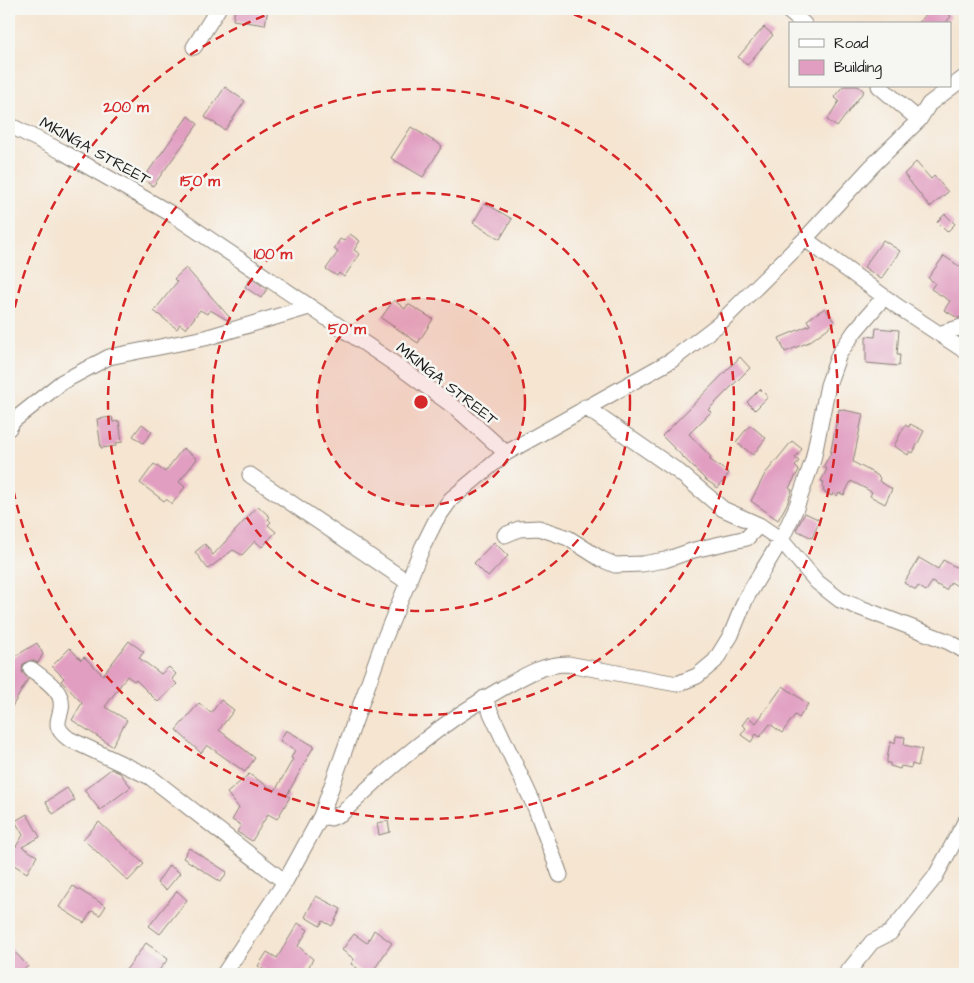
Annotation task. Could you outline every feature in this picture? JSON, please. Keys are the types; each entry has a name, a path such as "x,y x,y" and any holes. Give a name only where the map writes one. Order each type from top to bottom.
{"street":[{"path":"194,47 218,9"},
{"path":"786,9 802,22"},
{"path":"952,87 965,77"},
{"path":"881,88 919,120"},
{"path":"230,972 285,882 320,816 384,642 423,546 436,520 452,499 506,453 585,407 672,360 719,324 805,239 872,166 919,120 929,104 950,88"},
{"name":"MKINGA STREET","path":"9,124 63,152 175,216 429,388 457,409 506,453"},
{"path":"805,239 884,297 942,333 965,350"},
{"path":"320,816 331,818 342,813 407,752 441,726 484,698 538,668 554,664 568,664 677,684 697,676 715,661 731,635 746,598 770,555 781,540 796,508 813,460 828,385 839,354 884,297"},
{"path":"9,428 13,422 62,382 109,357 205,338 309,307"},
{"path":"942,333 965,326"},
{"path":"585,407 679,472 723,508 758,525 781,540 817,582 840,600 949,642 965,651"},
{"path":"250,475 409,583"},
{"path":"505,535 519,529 539,528 568,538 601,559 615,565 642,564 747,538 758,525"},
{"path":"31,669 59,694 61,703 56,723 60,733 150,777 285,882"},
{"path":"484,698 536,809 560,875"},
{"path":"846,974 872,942 890,933 907,912 934,877 965,822"}],"building":[{"path":"235,9 268,9 265,25 233,20"},
{"path":"930,9 942,9 951,16 946,22 920,22"},
{"path":"764,27 773,35 747,65 738,57"},
{"path":"225,87 245,101 225,130 205,117"},
{"path":"841,88 860,88 864,91 837,127 827,120 839,101 834,97"},
{"path":"188,116 198,124 153,186 143,179"},
{"path":"411,127 442,146 423,177 391,158"},
{"path":"916,162 931,179 934,176 948,192 930,207 904,174"},
{"path":"485,203 512,219 500,239 473,223"},
{"path":"945,214 955,224 947,232 937,222"},
{"path":"350,234 360,241 354,250 360,254 344,277 339,273 337,276 326,269 338,252 334,249 340,239 344,241"},
{"path":"883,240 900,251 881,279 864,267"},
{"path":"944,256 965,270 964,317 958,318 944,310 950,301 931,289 935,283 928,278"},
{"path":"186,268 231,319 229,321 210,310 207,314 200,310 186,329 180,324 177,329 154,311 177,282 174,279"},
{"path":"251,278 267,289 261,298 245,287"},
{"path":"394,300 405,309 408,304 433,319 418,343 381,318"},
{"path":"825,308 835,323 809,342 785,352 779,338 810,325 807,320"},
{"path":"876,328 899,330 897,355 900,355 899,366 866,363 866,336 875,337"},
{"path":"740,357 750,368 708,410 711,412 689,434 711,457 709,459 729,473 718,488 706,480 662,436"},
{"path":"760,389 768,397 755,410 747,402"},
{"path":"839,409 863,414 853,462 877,475 880,478 879,481 892,489 885,504 870,496 872,492 851,481 844,495 839,493 837,496 833,493 832,496 823,491 824,482 821,481 827,469 823,467 830,455"},
{"path":"112,417 113,422 119,421 122,442 116,443 116,446 101,448 97,419"},
{"path":"142,424 152,432 143,443 133,436"},
{"path":"910,424 924,431 913,453 910,451 908,455 894,446 905,425 909,427"},
{"path":"750,425 766,438 753,455 736,442"},
{"path":"792,441 802,449 795,458 799,461 795,466 799,470 789,488 792,490 778,520 751,501 765,474"},
{"path":"183,448 197,459 179,482 185,487 172,504 166,499 164,501 140,483 154,464 165,472"},
{"path":"258,506 270,517 268,519 271,522 268,525 276,532 262,547 255,541 242,555 233,550 208,569 195,552 205,544 213,555"},
{"path":"805,513 820,520 812,538 796,530"},
{"path":"494,542 508,556 488,577 474,563"},
{"path":"919,558 938,569 943,560 965,572 965,591 951,582 946,590 932,582 926,591 918,586 916,590 904,583"},
{"path":"129,641 144,652 139,658 161,674 169,667 176,674 172,679 177,684 158,702 136,680 134,681 127,676 105,707 127,720 112,746 72,720 82,703 61,681 64,678 52,666 70,648 81,660 84,657 103,675"},
{"path":"37,643 43,654 38,663 32,660 23,664 22,672 28,679 9,712 9,660"},
{"path":"783,686 808,704 799,718 795,715 782,733 770,724 760,737 756,734 751,742 741,735 746,728 742,725 748,717 756,723"},
{"path":"221,700 234,710 219,730 255,758 245,772 207,745 201,753 176,730 199,703 211,713"},
{"path":"286,730 314,746 287,795 290,797 277,819 268,814 252,841 237,832 241,825 232,820 239,808 227,793 249,774 275,791 293,759 291,758 295,750 280,741"},
{"path":"896,736 905,737 904,745 922,749 918,766 912,764 911,768 901,766 900,769 887,763 890,742 895,743"},
{"path":"111,769 120,773 131,787 100,810 84,790"},
{"path":"67,788 75,800 53,814 46,802"},
{"path":"27,814 40,837 22,847 37,856 27,873 9,862 9,858 23,835 15,821"},
{"path":"388,821 390,832 379,835 377,823"},
{"path":"99,822 144,864 128,881 83,839"},
{"path":"189,848 227,872 221,882 183,858"},
{"path":"169,865 180,873 166,890 157,883"},
{"path":"73,886 106,906 100,915 92,911 84,923 59,907"},
{"path":"177,891 187,900 160,934 149,926"},
{"path":"316,896 341,909 332,926 323,921 320,926 305,917"},
{"path":"298,923 308,930 298,946 313,959 305,974 271,974 258,966 267,952 277,958"},
{"path":"374,930 392,943 371,974 366,974 351,964 354,959 342,950 354,934 367,943"},
{"path":"146,943 168,959 156,974 123,974"},
{"path":"9,946 28,966 19,974 9,974"}]}
